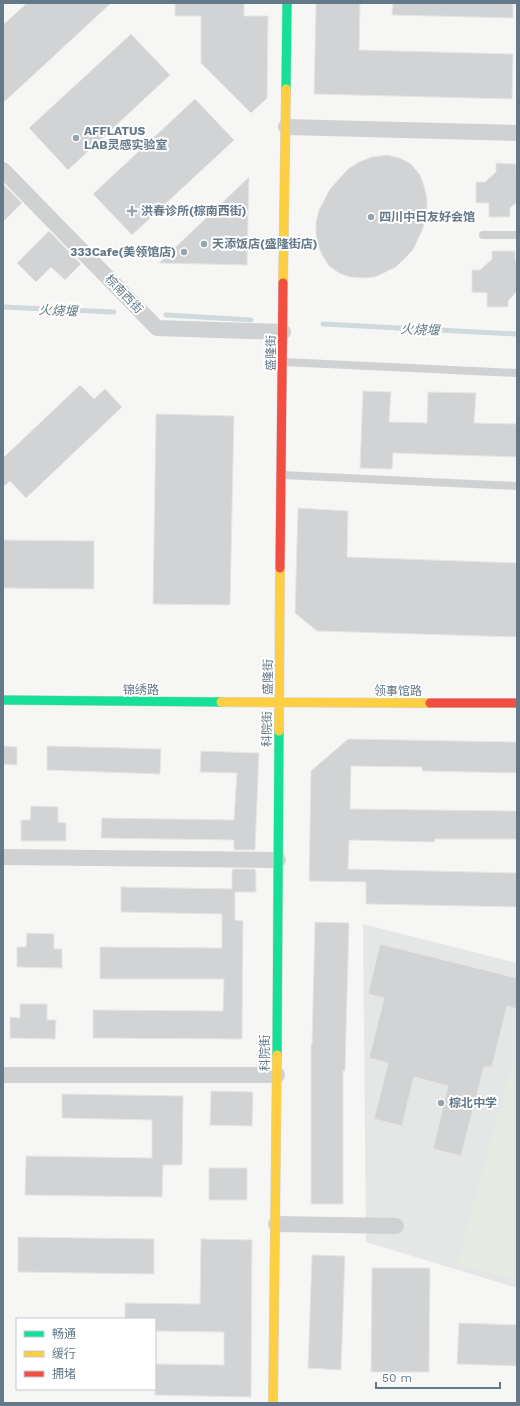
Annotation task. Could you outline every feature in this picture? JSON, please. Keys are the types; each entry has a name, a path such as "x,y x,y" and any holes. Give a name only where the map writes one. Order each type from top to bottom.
{"street":[{"name":"盛隆街","path":"279,703 288,3"},
{"path":"286,127 517,133"},
{"name":"棕南西街","path":"3,170 157,328 283,332"},
{"name":"锦绣路","path":"3,700 279,703"},
{"name":"领事馆路","path":"279,703 517,703"},
{"name":"科院街","path":"273,1403 276,1224 279,703"},
{"path":"3,857 278,860"},
{"path":"3,1075 277,1075"},
{"path":"276,1224 396,1226"}],"lane":[{"path":"483,235 517,235"},
{"path":"283,362 517,373"},
{"path":"281,475 517,486"}],"shaded area":[{"name":"棕北中学","path":"363,924 517,963 517,1288 366,1242"},
{"path":"515,1052 517,1053 517,1280 457,1264"}],"building":[{"path":"27,3 111,3 3,103 3,25"},
{"path":"175,3 244,3 244,16 268,16 267,98 251,113 201,63 201,16 175,16"},
{"path":"316,3 360,3 359,50 513,54 512,99 314,94"},
{"path":"393,3 513,3 513,18 392,15"},
{"path":"131,34 170,75 68,170 29,128"},
{"path":"195,99 234,140 132,235 93,194"},
{"name":"四川中日友好会馆","path":"386,155 400,158 411,164 420,175 427,198 427,213 423,228 413,250 396,267 375,277 350,277 339,273 329,266 322,255 316,234 316,222 319,210 330,189 348,169 359,162 372,157"},
{"path":"496,163 516,164 517,202 510,208 510,217 489,217 489,203 476,203 476,182 485,182 496,172"},
{"path":"249,177 247,265 159,263"},
{"path":"3,184 22,203 3,222"},
{"path":"49,231 81,264 65,280 51,267 36,282 17,263"},
{"path":"492,251 515,251 515,260 517,262 517,291 508,301 508,307 487,307 487,293 472,292 472,270 480,270 492,259"},
{"path":"80,385 94,399 105,389 122,407 26,498 10,481 3,487 3,458"},
{"path":"363,391 391,392 389,422 427,423 428,392 476,393 474,423 517,424 517,457 393,453 392,469 360,468"},
{"path":"156,414 234,416 230,605 153,604"},
{"path":"298,508 348,511 347,557 517,563 517,637 317,631 295,613"},
{"path":"3,540 94,541 94,589 3,588"},
{"path":"348,739 517,742 517,773 422,771 422,767 351,766 350,809 517,811 517,839 435,839 434,842 349,840 348,869 517,873 517,907 366,904 366,882 309,881 311,771"},
{"path":"3,746 17,747 17,765 3,764"},
{"path":"47,746 161,749 160,774 47,770"},
{"path":"201,751 259,753 255,850 234,850 234,840 101,838 102,818 234,820 237,773 200,772"},
{"path":"31,806 58,807 58,822 66,823 66,841 21,841 21,820 30,820"},
{"path":"255,869 256,871 256,892 235,892 235,920 243,921 242,1039 93,1038 93,1010 223,1011 224,979 100,979 100,947 222,948 222,914 121,912 121,887 232,889 232,870"},
{"path":"315,922 349,923 345,1071 343,1071 343,1204 311,1204 311,1044"},
{"path":"27,933 54,934 54,949 62,949 62,968 17,967 17,947 26,947"},
{"path":"380,944 517,978 517,1009 507,1006 492,1067 484,1067 461,1156 433,1149 448,1086 414,1077 402,1126 374,1119 388,1063 369,1058 384,998 368,994"},
{"path":"20,1004 47,1004 47,1020 56,1020 55,1039 10,1038 10,1017 20,1018"},
{"path":"211,1091 253,1092 252,1126 210,1125"},
{"path":"62,1094 183,1096 182,1165 163,1165 162,1197 25,1195 26,1156 152,1158 152,1120 62,1118"},
{"path":"209,1168 247,1168 247,1200 209,1200"},
{"path":"18,1237 154,1239 154,1274 18,1272"},
{"path":"201,1239 252,1240 251,1397 155,1395 156,1364 224,1365 224,1332 156,1331 156,1318 125,1318 125,1303 200,1304"},
{"path":"312,1255 345,1256 341,1370 308,1368"},
{"path":"372,1268 430,1268 429,1372 371,1372"},
{"path":"459,1323 517,1325 517,1366 457,1364"}],"waterway":[{"name":"火烧堰","path":"3,307 114,312"},
{"name":"火烧堰","path":"166,315 251,320"},
{"name":"火烧堰","path":"323,324 517,334"}],"traffic: fast":[{"path":"286,89 287,3"},
{"path":"3,700 221,702"},
{"path":"277,1055 279,731"}],"traffic: slow":[{"path":"283,283 286,89"},
{"path":"279,731 280,568"},
{"path":"221,702 430,703"},
{"path":"273,1403 277,1055"}],"traffic: jam":[{"path":"280,568 283,283"},
{"path":"430,703 517,703"}],"place":[{"name":"AFFLATUS LAB灵感实验室","path":"76,138"},
{"name":"洪春诊所(棕南西街)","path":"132,211"},
{"name":"四川中日友好会馆","path":"371,217"},
{"name":"天添饭店(盛隆街店)","path":"204,244"},
{"name":"333Cafe(美领馆店)","path":"184,252"},
{"name":"棕北中学","path":"441,1103"}]}
